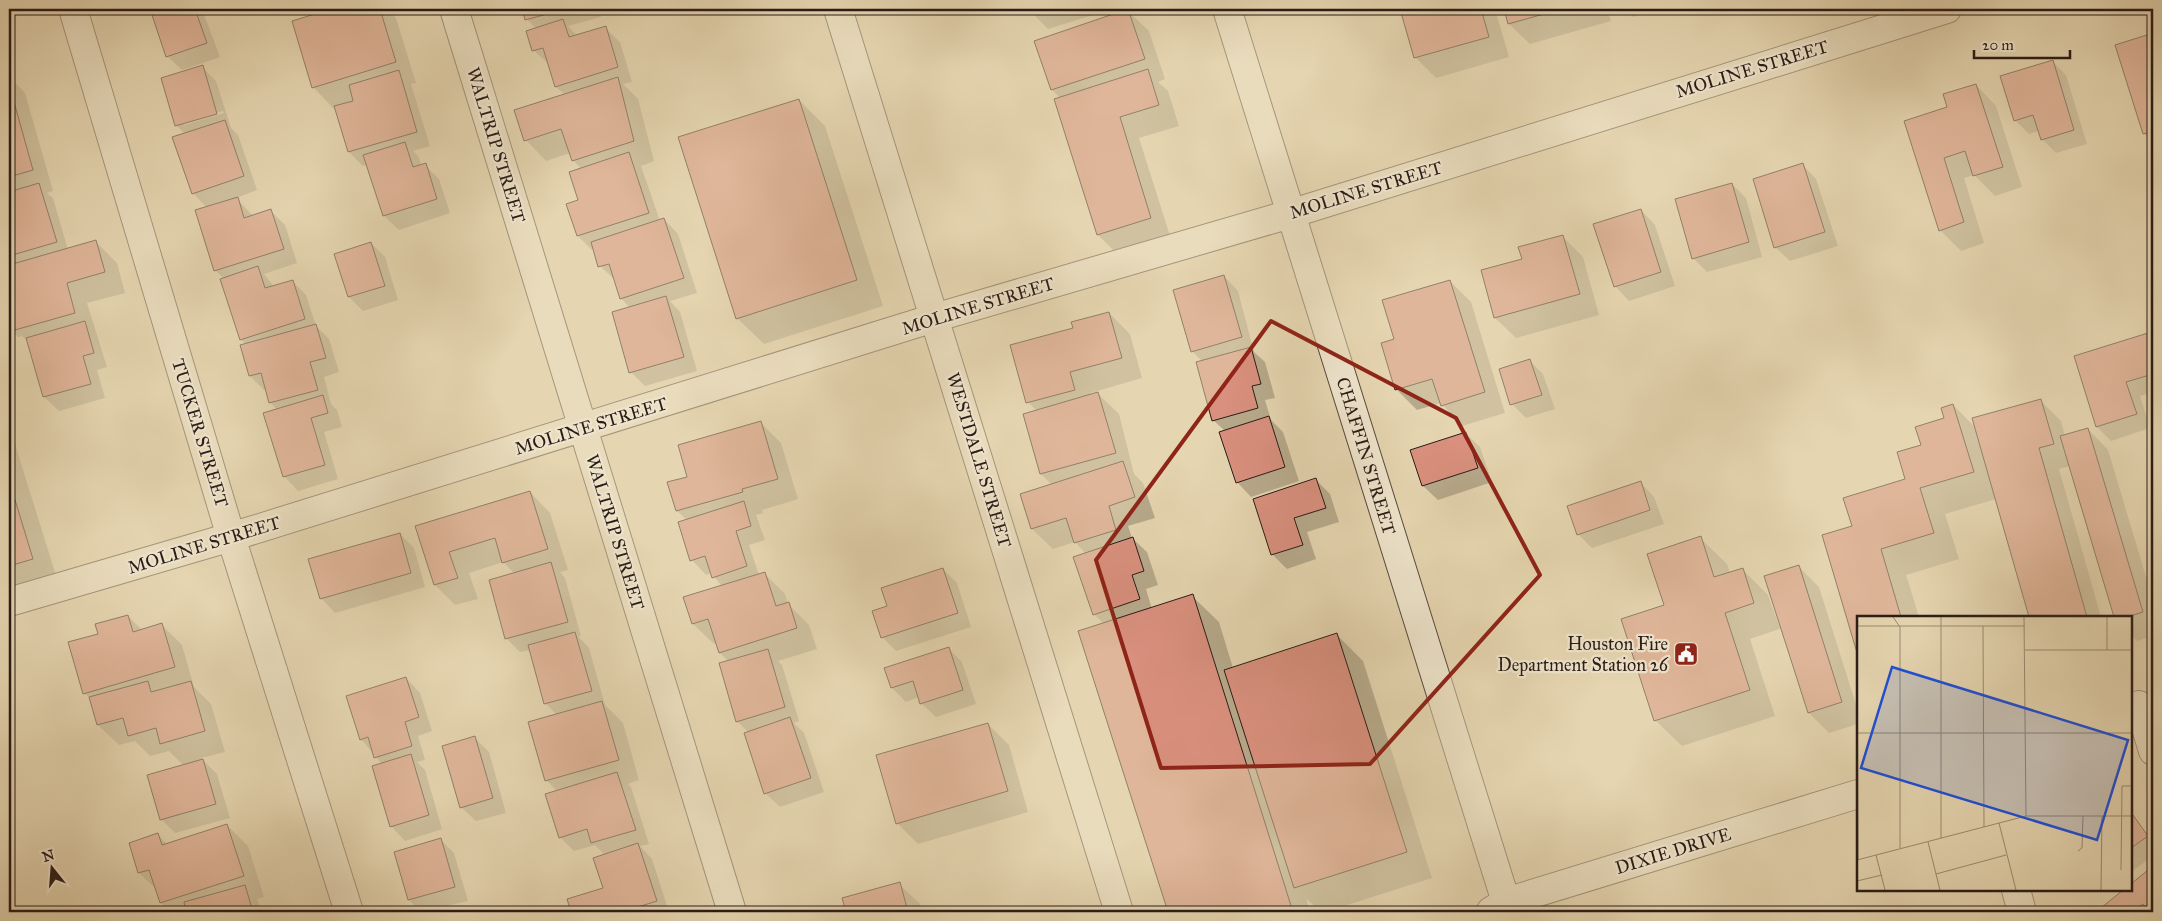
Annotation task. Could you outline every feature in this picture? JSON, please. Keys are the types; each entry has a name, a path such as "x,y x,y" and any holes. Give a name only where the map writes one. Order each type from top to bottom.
{"street":[{"name":"TUCKER STREET","path":"73,9 231,538 349,912"},
{"name":"WALTRIP STREET","path":"454,9 732,912"},
{"name":"WESTDALE STREET","path":"838,9 1119,912"},
{"name":"CHAFFIN STREET","path":"1227,9 1498,907"},
{"name":"MOLINE STREET","path":"9,602 231,538 934,318 1290,214 1947,9"},
{"path":"2141,705 2153,751"},
{"name":"DIXIE DRIVE","path":"1498,907 1857,794"},
{"path":"2016,891 2022,912"}],"highlighted area":[{"path":"1271,321 1456,418 1540,575 1370,764 1161,768 1096,560"}],"building":[{"path":"150,9 195,9 207,43 166,57"},
{"path":"331,9 380,9 396,62 312,88 292,21"},
{"path":"522,9 566,9 525,20"},
{"path":"1128,9 1145,59 1051,90 1034,41"},
{"path":"1400,9 1481,9 1489,37 1414,58"},
{"path":"1504,9 1562,9 1508,24"},
{"path":"563,19 569,37 606,26 618,67 555,87 543,48 532,51 526,31"},
{"path":"2153,33 2153,131 2143,134 2115,45"},
{"path":"2053,60 2074,130 2041,140 2033,115 2014,121 2000,76"},
{"path":"203,65 217,114 175,126 161,78"},
{"path":"1148,69 1159,105 1120,117 1151,218 1097,235 1054,99"},
{"path":"399,70 417,132 348,152 334,106 353,101 349,85"},
{"path":"618,77 634,141 572,161 561,129 524,141 514,110"},
{"path":"9,84 33,170 9,177"},
{"path":"1976,84 2003,167 1973,176 1965,151 1944,158 1964,222 1939,231 1904,121 1947,107 1943,94"},
{"path":"799,99 857,280 736,319 678,137"},
{"path":"225,120 244,176 192,194 172,137"},
{"path":"405,142 413,167 426,163 437,199 383,216 363,155"},
{"path":"629,152 649,213 577,236 566,204 578,200 569,172"},
{"path":"1803,163 1825,232 1774,248 1753,179"},
{"path":"39,183 57,242 9,256 9,192"},
{"path":"1732,183 1749,242 1692,259 1675,199"},
{"path":"238,197 244,218 271,209 284,249 214,271 195,210"},
{"path":"1641,209 1661,272 1614,287 1593,224"},
{"path":"664,218 684,278 620,299 609,264 598,267 591,242"},
{"path":"1563,235 1580,294 1494,318 1481,270 1522,259 1518,247"},
{"path":"96,240 105,272 67,283 75,313 15,330 9,313 9,265"},
{"path":"371,242 385,286 348,297 334,254"},
{"path":"258,266 265,288 293,280 305,319 240,340 220,279"},
{"path":"1224,275 1242,337 1191,352 1173,290"},
{"path":"1450,280 1485,392 1441,406 1432,379 1395,390 1381,343 1394,339 1382,300"},
{"path":"666,296 684,357 629,373 612,312"},
{"path":"1109,312 1122,358 1070,372 1075,390 1026,403 1010,345 1073,328 1071,322"},
{"path":"85,321 94,353 83,356 91,384 43,397 26,338"},
{"path":"316,324 326,358 310,362 318,390 269,403 261,373 249,376 240,345"},
{"path":"2148,333 2153,350 2153,374 2126,382 2137,414 2096,427 2074,356"},
{"path":"1251,347 1261,384 1252,386 1258,408 1212,421 1196,362"},
{"path":"1530,359 1542,395 1510,405 1499,369"},
{"path":"1098,392 1116,453 1040,474 1023,414"},
{"path":"323,395 328,413 311,418 325,465 283,477 263,413"},
{"path":"2041,399 2054,444 2039,448 2087,616 2029,616 1972,418"},
{"path":"1953,404 1974,472 1920,488 1934,533 1881,549 1901,616 1857,616 1857,653 1822,535 1852,526 1843,498 1905,479 1897,452 1921,445 1915,427 1944,418 1941,408"},
{"path":"1269,416 1285,467 1236,483 1219,432"},
{"path":"761,421 778,479 742,489 743,492 676,511 667,482 687,477 678,445"},
{"path":"2088,428 2143,612 2130,616 2114,616 2060,436"},
{"path":"1466,432 1478,468 1422,486 1410,450"},
{"path":"1123,461 1135,497 1109,506 1116,530 1074,543 1066,518 1031,529 1020,494"},
{"path":"1316,478 1326,508 1294,518 1303,545 1271,555 1253,499"},
{"path":"9,480 33,559 9,566"},
{"path":"1641,481 1650,510 1577,535 1567,506"},
{"path":"530,491 548,549 502,563 495,538 449,552 458,578 434,585 415,526"},
{"path":"744,501 751,526 736,531 747,566 712,578 705,556 690,561 678,522"},
{"path":"400,533 411,573 320,599 308,559"},
{"name":"Houston Fire Department Station 26","path":"1701,536 1714,577 1743,568 1754,603 1725,613 1750,690 1654,721 1621,619 1664,605 1647,554"},
{"path":"1133,537 1144,571 1132,575 1140,599 1093,615 1073,557"},
{"path":"551,562 568,622 505,639 489,580"},
{"path":"1799,565 1842,702 1808,713 1764,576"},
{"path":"943,568 958,613 881,638 872,611 887,606 881,588"},
{"path":"765,572 776,606 789,602 797,628 719,653 708,619 692,624 683,597"},
{"path":"1193,594 1293,912 1168,912 1078,631"},
{"path":"128,615 133,632 162,623 175,667 83,694 68,642 98,634 95,624"},
{"path":"575,632 592,691 544,704 528,645"},
{"path":"1337,633 1407,852 1294,888 1224,670"},
{"path":"949,647 963,690 920,704 913,681 891,688 884,668"},
{"path":"768,649 785,707 736,722 719,663"},
{"path":"406,677 419,717 405,722 412,746 374,758 368,737 360,740 346,696"},
{"path":"148,681 151,692 191,681 205,731 160,744 156,728 128,736 123,718 97,725 89,697"},
{"path":"602,701 619,760 545,781 528,722"},
{"path":"790,717 811,778 764,794 744,733"},
{"path":"988,723 1008,791 896,824 876,755"},
{"path":"475,736 493,798 460,808 442,746"},
{"path":"411,754 429,815 390,827 372,766"},
{"path":"203,759 216,804 160,820 147,775"},
{"path":"617,772 636,830 591,843 587,829 559,838 545,794"},
{"path":"2132,816 2148,836 2132,847"},
{"path":"227,824 244,876 160,903 149,870 138,873 129,843 158,833 162,845"},
{"path":"441,838 455,887 408,900 394,852"},
{"path":"638,843 657,901 622,912 571,912 567,899 603,888 593,858"},
{"path":"2148,870 2153,877 2153,912 2149,912 2143,904 2132,912 2096,912 2122,891 2132,891 2132,883"},
{"path":"900,882 908,912 846,912 842,898"},
{"path":"245,885 253,912 186,912 184,902"}],"place":[{"name":"Houston Fire Department Station 26","path":"1686,654"}]}
